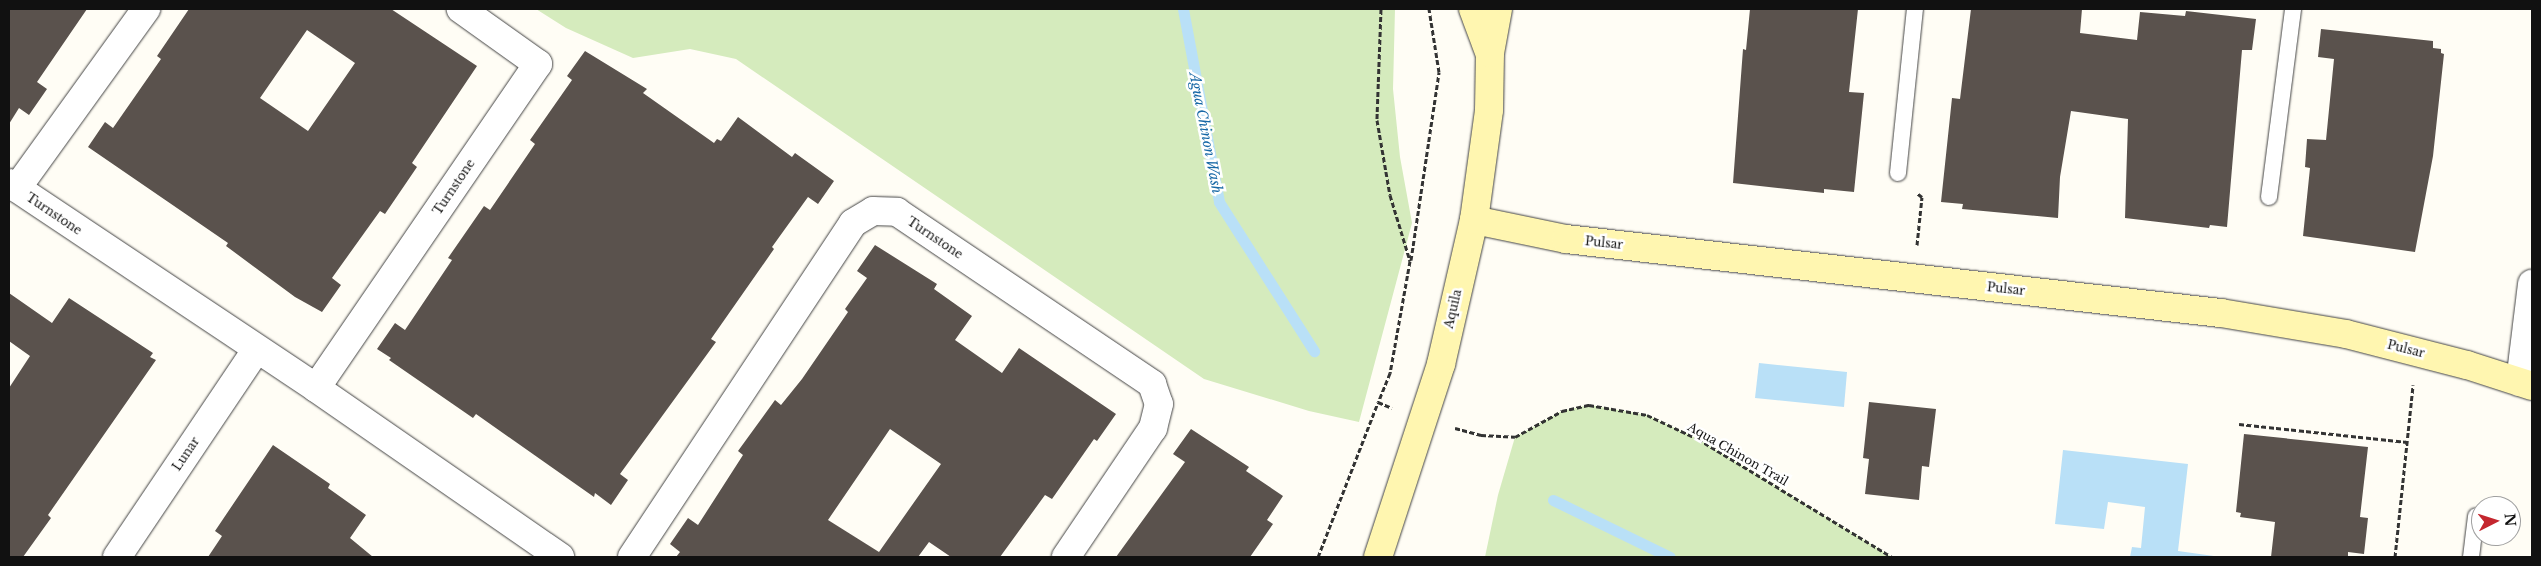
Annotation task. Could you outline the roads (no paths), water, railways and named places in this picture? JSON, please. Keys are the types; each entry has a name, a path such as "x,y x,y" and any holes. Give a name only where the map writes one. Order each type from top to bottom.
{"street":[{"name":"Turnstone","path":"146,9 13,185 256,350 316,388 560,557"},
{"name":"Turnstone","path":"316,388 538,64 461,9"},
{"name":"Aquila","path":"1473,9 1490,53"},
{"name":"Aquila","path":"1378,557 1441,364 1474,220 1488,118 1490,53 1498,9"},
{"name":"Turnstone","path":"632,557 853,223 873,211 897,212 1152,384 1159,404 1153,428 1066,557"},
{"name":"Pulsar","path":"1474,220 1566,239 2221,313 2346,334 2526,384"},
{"path":"2526,384 2532,284"},
{"name":"Lunar","path":"117,557 256,350"}],"lane":[{"path":"1898,173 1915,9"},
{"path":"2269,197 2293,9"}],"water":[{"path":"1759,363 1847,372 1844,407 1755,398"},
{"path":"2063,450 2188,464 2178,551 2221,557 2130,557 2132,547 2141,548 2145,507 2108,502 2104,529 2055,524"}],"waterway":[{"name":"Agua Chinon Wash","path":"1183,9 1219,202 1314,351"},
{"name":"Agua Chinon Wash","path":"1553,500 1670,557"}]}
